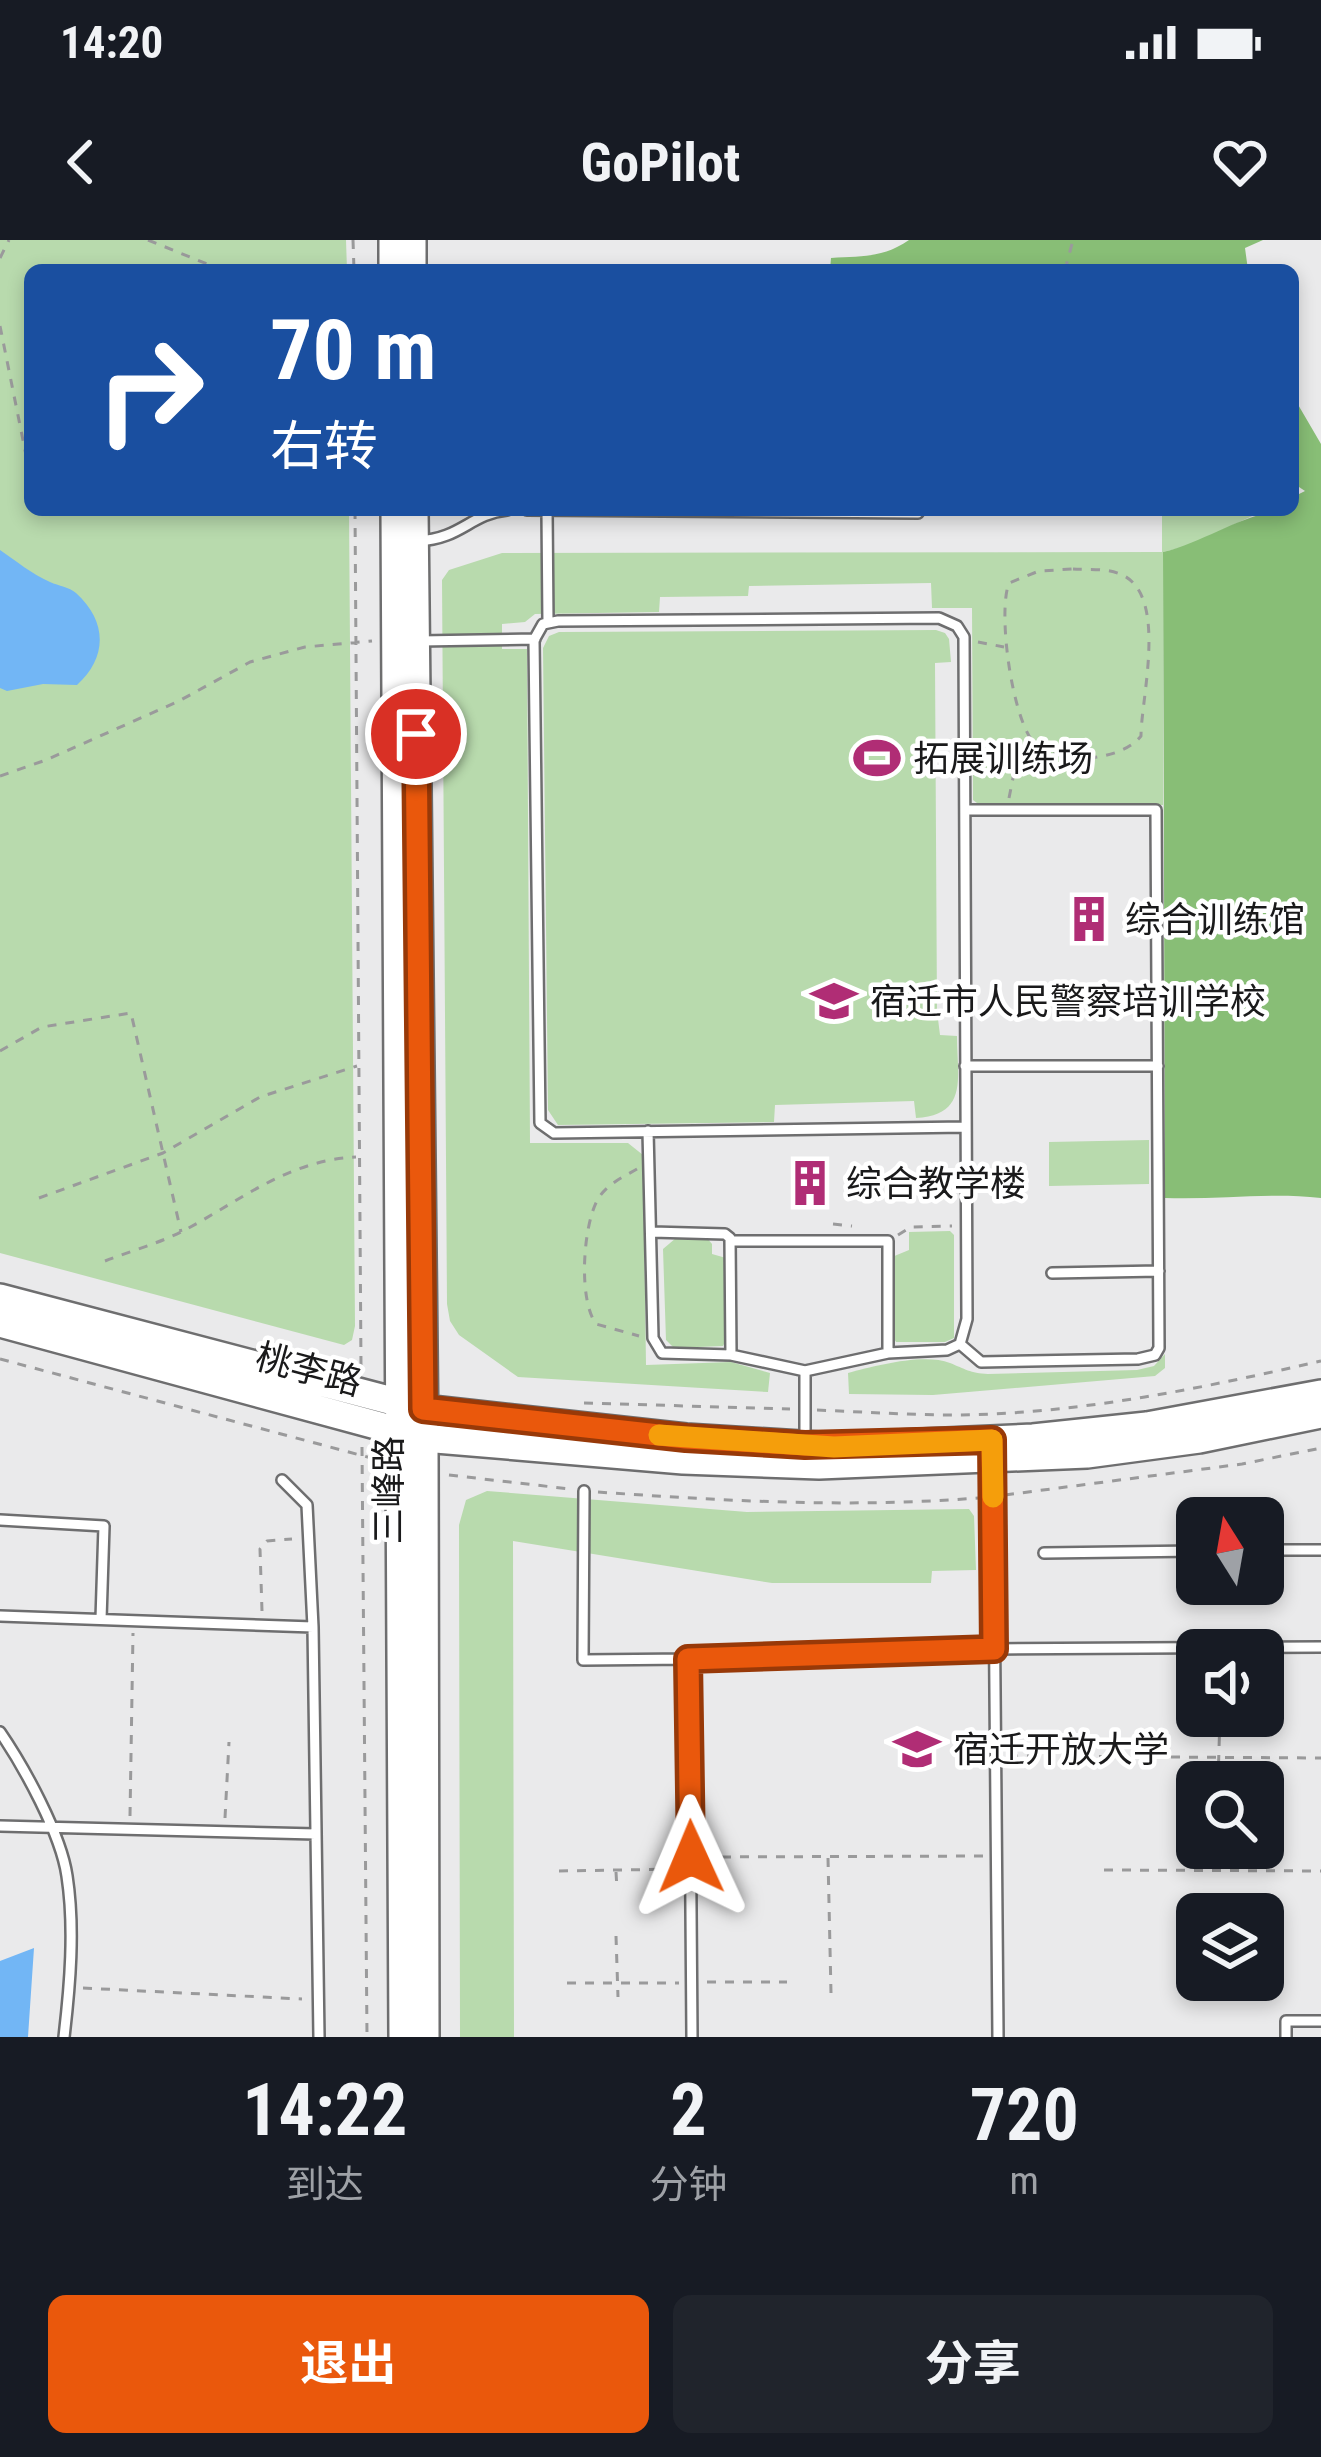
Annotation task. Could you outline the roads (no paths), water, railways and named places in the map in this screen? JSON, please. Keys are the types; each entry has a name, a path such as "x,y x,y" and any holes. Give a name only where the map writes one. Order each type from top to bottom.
{"main road":[{"name":"三峰路","path":"397,516 405,542"},
{"name":"三峰路","path":"403,2037 410,1420 405,542 412,516"},
{"name":"桃李路","path":"0,1298 362,1394 410,1420 683,1460 993,1450 1087,1454 1321,1414"},
{"name":"桃李路","path":"0,1322 362,1394"},
{"name":"桃李路","path":"993,1450 1321,1394"},
{"name":"三峰路","path":"410,1420 425,2037"}],"lane":[{"path":"405,542 442,540 483,516"},
{"path":"547,516 548,623"},
{"path":"649,1132 653,1338 662,1353 731,1355 806,1371 888,1353 947,1350 960,1344 968,1319 964,637 957,626 939,618 548,623 535,638 540,1123 554,1133 965,1127"},
{"path":"405,641 535,638"},
{"path":"960,1344 981,1362 1138,1359 1155,1355 1159,1348 1156,810 965,810"},
{"path":"965,1066 1158,1066"},
{"path":"652,1232 725,1234 731,1241 731,1355"},
{"path":"731,1241 888,1241 888,1353"},
{"path":"1052,1273 1159,1271"},
{"path":"805,1455 806,1371"},
{"path":"993,1450 998,2037"},
{"path":"282,1480 307,1505 319,2037"},
{"path":"584,1491 583,1660 994,1649 1321,1647"},
{"path":"0,1520 104,1526 101,1619"},
{"path":"1284,1550 1321,1550"},
{"path":"1044,1553 1176,1551"},
{"path":"0,1616 313,1627"},
{"path":"688,1659 692,2037"},
{"path":"0,1732 28,1772 67,1874 70,1988 64,2037"},
{"path":"0,1826 316,1834"},
{"path":"1286,2037 1286,2021 1321,2021"}],"water":[{"path":"0,550 37,575 73,591 94,616 98,652 77,685 0,688"},
{"path":"34,1948 28,2037 0,2037 0,1961"}],"place":[{"name":"拓展训练场","path":"877,758"},
{"name":"综合训练馆","path":"1089,919"},
{"name":"宿迁市人民警察培训学校","path":"834,1001"},
{"name":"综合教学楼","path":"810,1183"},
{"name":"宿迁开放大学","path":"917,1749"}]}
